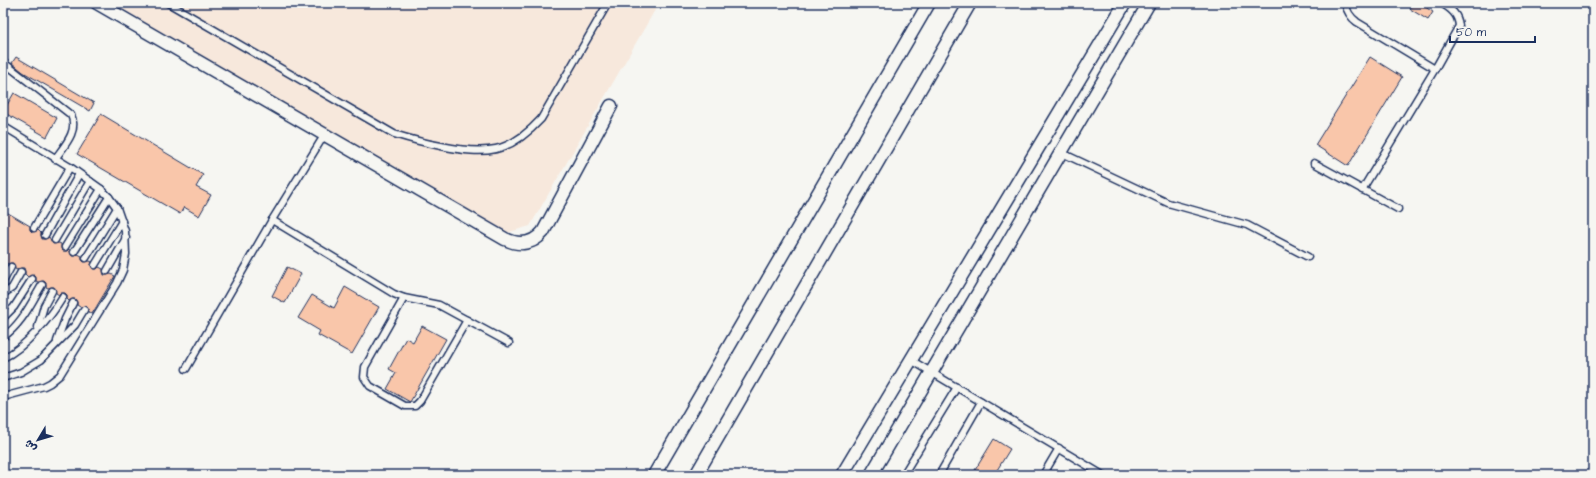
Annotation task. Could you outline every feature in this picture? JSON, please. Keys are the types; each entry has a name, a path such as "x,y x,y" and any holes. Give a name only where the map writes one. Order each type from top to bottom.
{"street":[{"path":"97,3 505,240 511,242 524,244 535,240 543,232 611,106"},
{"path":"654,475 929,3"},
{"path":"696,475 970,3"},
{"path":"842,475 1125,3"},
{"path":"871,475 1149,3"}],"lane":[{"path":"168,3 394,134 408,139 465,151 483,152 498,149 514,142 528,132 541,119 608,3"},
{"path":"1345,3 1351,17 1357,22 1435,69"},
{"path":"1362,190 1435,69 1459,26 1455,14 1441,3"},
{"path":"3,62 71,115 74,126 73,132 56,159"},
{"path":"3,397 44,386 60,375 117,283 126,261 126,238 122,221 117,208 109,196 80,174 4,128"},
{"path":"186,368 324,134"},
{"path":"1060,152 1168,203 1247,225 1308,257"},
{"path":"1314,163 1398,209"},
{"path":"34,228 70,168"},
{"path":"45,235 80,174"},
{"path":"55,240 90,181"},
{"path":"65,247 101,189"},
{"path":"74,252 109,196"},
{"path":"86,258 117,208"},
{"path":"272,220 394,294 404,298 439,305 509,343"},
{"path":"96,265 122,221"},
{"path":"107,271 126,238"},
{"path":"3,285 3,282 12,266"},
{"path":"3,294 12,288 21,272"},
{"path":"3,318 14,307 32,279"},
{"path":"3,337 16,326 42,285"},
{"path":"37,329 44,306 52,291"},
{"path":"3,358 28,340 54,312 63,297"},
{"path":"404,298 365,367 363,374 365,380 370,386 405,406 415,406 420,401 467,320"},
{"path":"57,343 64,318 73,303"},
{"path":"3,378 32,366 41,360 75,325 84,310"},
{"path":"911,360 1103,475"},
{"path":"903,475 957,387"},
{"path":"939,475 981,402"},
{"path":"1043,475 1059,448"}],"shaded area":[{"path":"110,3 659,3 530,226 503,234"}],"building":[{"path":"1413,3 1419,3 1433,12 1428,20 1410,9"},
{"path":"16,57 94,103 90,111 23,72 12,63"},
{"path":"1370,57 1402,77 1348,166 1315,145"},
{"path":"14,93 57,118 47,137 3,112"},
{"path":"101,114 203,175 196,187 211,195 199,216 184,207 180,214 77,154"},
{"path":"3,210 30,226 30,230 32,232 38,230 41,233 42,239 49,237 53,244 61,244 61,249 63,251 67,251 69,249 72,256 76,256 78,254 82,256 82,260 84,262 92,262 91,265 93,269 97,269 99,267 103,269 104,275 111,274 115,276 92,314 88,312 88,308 86,306 80,307 77,305 75,299 69,301 65,293 61,293 59,295 56,293 54,287 48,288 46,287 46,283 44,281 36,281 36,277 34,275 28,277 25,274 24,268 17,270 15,269 13,263 8,264 3,262"},
{"path":"287,267 301,274 285,303 272,296"},
{"path":"345,287 379,307 352,354 318,335 320,331 298,318 312,295 334,308"},
{"path":"422,326 446,339 410,402 387,389 396,373 389,369 406,338 413,342"},
{"path":"994,439 1010,449 994,475 972,475"}]}
